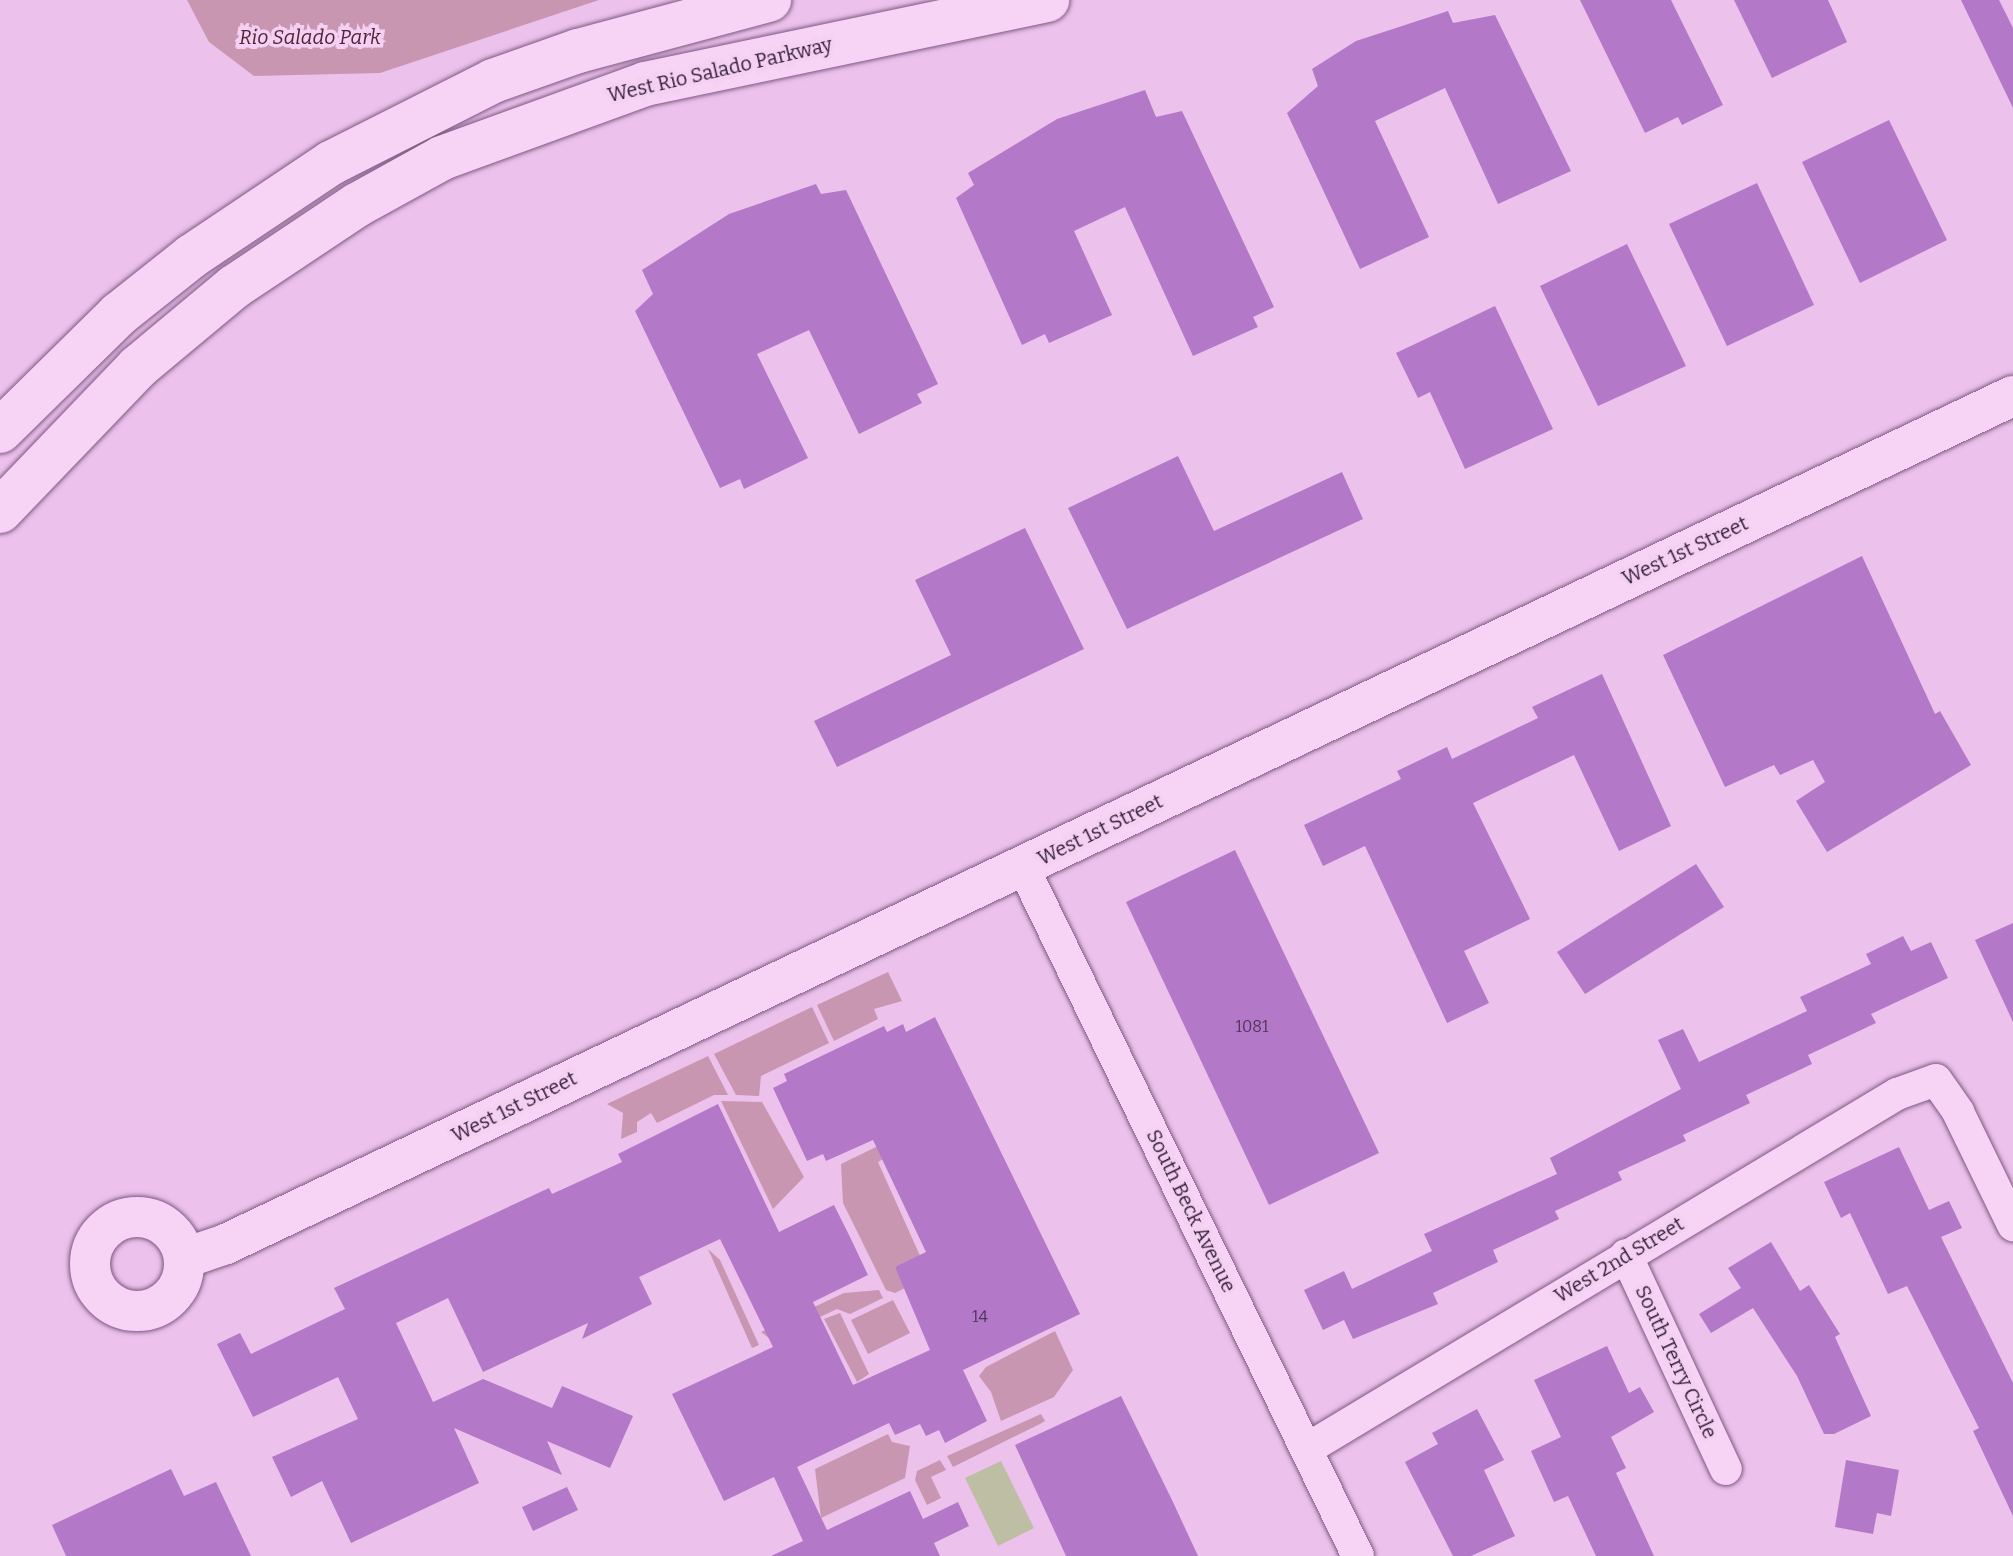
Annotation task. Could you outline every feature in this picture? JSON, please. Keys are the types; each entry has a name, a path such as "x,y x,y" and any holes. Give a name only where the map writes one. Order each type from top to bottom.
{"main road":[{"path":"0,431 119,314 192,256 331,163 493,81 578,51 769,0"},
{"name":"West Rio Salado Parkway","path":"0,511 119,385 223,296 296,243 442,158 645,84 1047,0"}],"street":[{"name":"West 1st Street","path":"185,1258 226,1244 2013,396"},
{"name":"South Beck Avenue","path":"1023,867 1358,1556"},
{"name":"West 2nd Street","path":"1307,1449 1356,1424 1626,1255 1897,1094 1936,1080 1958,1112 2013,1225"},
{"name":"South Terry Circle","path":"1626,1255 1726,1469"}],"green space":[{"name":"Rio Salado Park","path":"187,0 599,0 380,73 254,76 209,42"},
{"path":"888,972 902,1001 874,1009 878,1019 834,1041 817,1005"},
{"path":"812,1007 829,1043 761,1076 759,1096 736,1095 714,1054"},
{"path":"708,1056 728,1095 714,1095 657,1123 651,1113 637,1122 637,1132 621,1139 623,1113 607,1104"},
{"path":"721,1101 762,1102 804,1177 773,1209"},
{"path":"911,1130 912,1142 878,1162 921,1258 895,1267 905,1288 895,1293 886,1290 843,1203 841,1164"},
{"path":"708,1249 720,1260 759,1345 752,1348"},
{"path":"879,1290 883,1298 850,1314 837,1309 771,1340 761,1332 844,1293"},
{"path":"893,1300 910,1333 868,1354 851,1320"},
{"path":"840,1313 869,1374 857,1382 824,1319"},
{"path":"1055,1331 1073,1370 1054,1397 1001,1421 991,1392 979,1376 986,1367"},
{"path":"1041,1414 1045,1421 953,1467 947,1456"},
{"path":"888,1434 892,1442 910,1446 905,1478 821,1518 815,1469"},
{"path":"940,1460 946,1470 931,1477 941,1498 927,1505 915,1480 917,1471"}],"shaded area":[{"path":"1001,1461 1034,1528 998,1546 965,1478"}],"building":[{"path":"1580,0 1671,0 1723,105 1682,125 1678,117 1645,133"},
{"path":"1734,0 1828,0 1847,42 1772,78"},
{"path":"1961,0 1999,0 2013,28 2013,108"},
{"path":"1448,11 1453,23 1495,15 1571,171 1498,204 1445,88 1375,121 1429,237 1360,269 1287,113 1318,86 1312,69 1356,41"},
{"path":"1145,90 1156,117 1182,111 1274,307 1253,317 1258,327 1193,356 1125,207 1074,231 1112,315 1049,343 1045,334 1022,345 956,198 974,185 968,173 1057,119"},
{"path":"1889,120 1947,240 1860,283 1802,162"},
{"path":"1757,183 1814,305 1727,346 1669,224"},
{"path":"816,184 821,194 846,190 938,384 917,394 922,403 859,434 809,330 757,354 808,458 744,489 740,479 720,488 635,311 653,294 642,270 729,214"},
{"path":"1627,244 1686,366 1598,406 1540,286"},
{"path":"1495,306 1553,429 1465,469 1430,392 1418,398 1396,353"},
{"path":"1178,456 1214,531 1342,472 1363,519 1127,629 1068,508"},
{"path":"1025,528 1084,649 837,767 814,721 951,655 915,580"},
{"path":"1862,556 1935,714 1940,711 1971,765 1827,852 1796,801 1825,782 1813,760 1780,775 1774,765 1725,787 1663,655"},
{"path":"1602,674 1671,826 1619,851 1574,755 1473,803 1530,919 1464,951 1489,1003 1447,1023 1365,846 1323,866 1304,825 1401,779 1397,771 1447,747 1452,759 1538,718 1532,707"},
{"path":"1235,850 1379,1153 1269,1205 1126,902"},
{"path":"1696,864 1724,907 1585,994 1557,952"},
{"path":"2013,923 2013,1022 1975,940"},
{"path":"1903,936 1911,951 1931,942 1948,978 1871,1014 1876,1023 1808,1055 1812,1064 1746,1095 1750,1103 1683,1135 1686,1141 1618,1172 1622,1180 1555,1211 1559,1219 1493,1250 1498,1262 1433,1293 1438,1304 1353,1339 1344,1320 1323,1330 1304,1290 1344,1271 1352,1289 1432,1251 1424,1234 1557,1174 1550,1158 1681,1089 1658,1040 1683,1029 1699,1062 1807,1011 1800,997 1871,964 1866,954"},
{"path":"935,1017 1080,1314 963,1370 987,1421 945,1443 939,1430 926,1436 920,1424 895,1435 889,1423 797,1467 827,1530 910,1491 923,1519 958,1502 969,1526 934,1543 940,1556 771,1556 803,1541 774,1477 724,1501 672,1394 773,1347 720,1239 639,1277 652,1304 582,1339 588,1323 483,1372 448,1298 396,1323 433,1402 483,1379 552,1408 562,1386 633,1416 610,1468 547,1441 562,1475 454,1428 479,1483 351,1543 322,1481 291,1497 272,1457 358,1419 338,1377 253,1417 217,1344 240,1333 251,1354 345,1309 334,1288 549,1188 552,1194 622,1162 618,1154 718,1104 779,1232 834,1205 850,1237 868,1275 813,1302 853,1385 930,1350 895,1267 926,1252 873,1140 826,1161 823,1154 807,1161 773,1088 787,1081 784,1074 884,1026 887,1032 903,1024 906,1032"},
{"path":"1899,1147 1929,1210 1949,1201 1962,1228 1941,1237 2013,1383 2013,1516 1973,1431 1979,1428 1907,1286 1888,1294 1850,1213 1841,1218 1824,1182"},
{"path":"1771,1242 1800,1291 1809,1285 1840,1334 1835,1337 1871,1416 1834,1434 1824,1434 1797,1376 1753,1308 1711,1333 1699,1314 1741,1288 1728,1268"},
{"path":"1607,1346 1629,1393 1640,1387 1654,1412 1611,1437 1626,1468 1616,1473 1654,1556 1596,1556 1568,1496 1554,1502 1531,1451 1561,1437 1534,1380"},
{"path":"1121,1396 1198,1556 1066,1556 1015,1445"},
{"path":"1477,1409 1504,1460 1484,1470 1515,1536 1471,1556 1453,1556 1405,1462 1438,1444 1432,1433"},
{"path":"1846,1460 1899,1470 1891,1516 1877,1513 1873,1534 1835,1527"},
{"path":"171,1469 184,1496 216,1482 251,1556 66,1556 52,1525"},
{"path":"567,1487 578,1510 533,1531 522,1507"}]}
